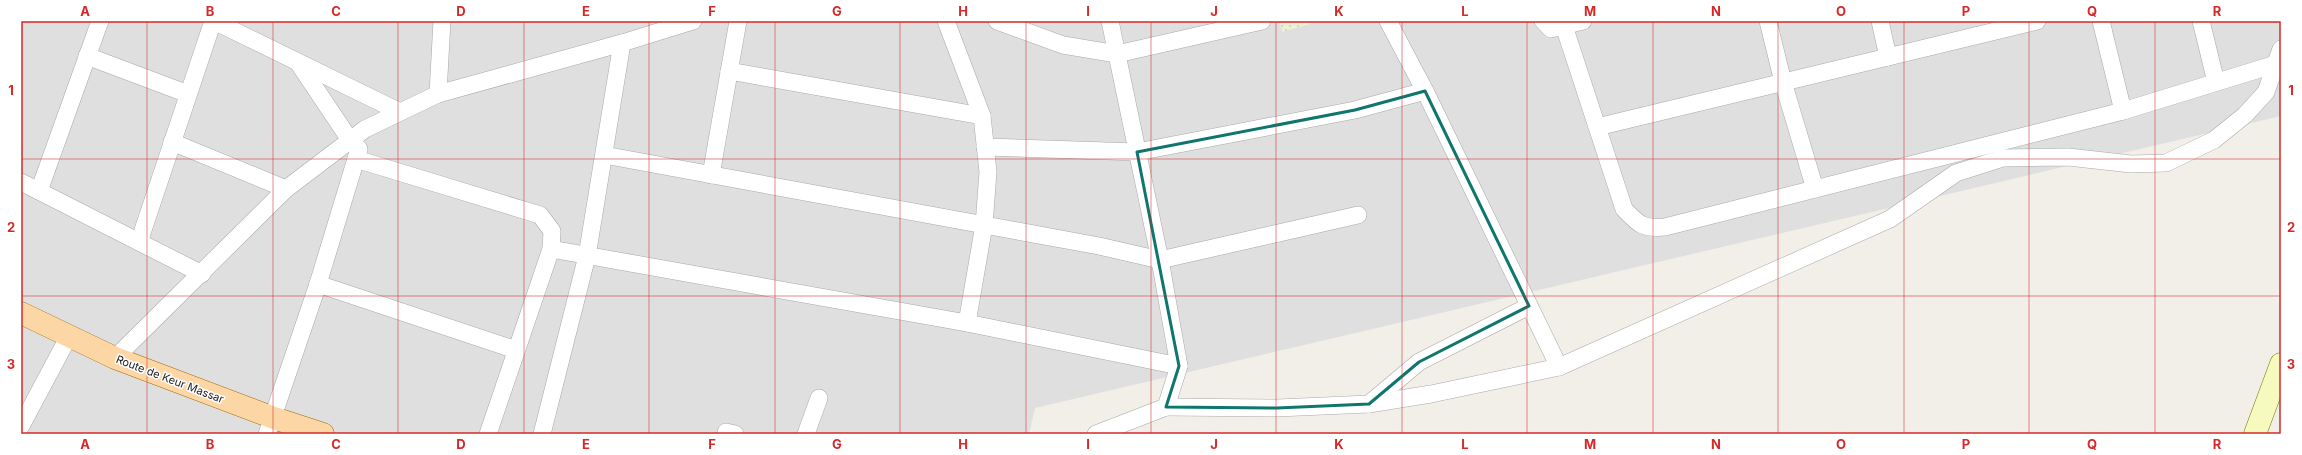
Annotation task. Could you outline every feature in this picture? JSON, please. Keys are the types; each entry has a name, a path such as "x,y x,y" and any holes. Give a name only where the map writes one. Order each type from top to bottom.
{"main road":[{"name":"Route de Keur Massar","path":"21,313 115,358 270,426 323,434"},
{"path":"2255,434 2281,364"}],"street":[{"path":"39,191 100,21"},
{"path":"139,242 213,21 400,112"},
{"path":"438,94 442,21"},
{"path":"115,358 286,190 365,129 438,94 622,43 691,21"},
{"path":"711,175 738,21"},
{"path":"946,21 982,116 988,172 984,225 967,323"},
{"path":"997,21 1063,45 1117,54 1262,21"},
{"path":"1110,21 1160,260 1179,366 1166,407"},
{"path":"1388,21 1425,90 1559,367"},
{"path":"1543,21 1551,29 1583,21"},
{"path":"1768,21 1783,82 1815,189"},
{"path":"1880,21 1888,57"},
{"path":"1597,127 1888,57 1998,26 2037,21"},
{"path":"2101,21 2123,111"},
{"path":"2200,21 2216,82"},
{"path":"1564,26 1624,210 1636,222 1647,229 1665,227 2123,111 2216,82 2278,56"},
{"path":"542,434 587,256 622,43"},
{"path":"87,56 188,94"},
{"path":"1096,434 1166,407 1276,408 1369,404 1431,394 1559,367 1890,219 1956,173 2003,158 2068,157 2131,164 2166,163 2214,140 2245,115 2266,92 2278,56"},
{"path":"298,62 350,140"},
{"path":"729,71 982,116"},
{"path":"985,147 1138,152 1355,110 1425,90"},
{"path":"270,426 318,284 365,129"},
{"path":"172,142 286,190"},
{"path":"604,156 984,225 1160,260 1358,215"},
{"path":"356,159 540,215 552,231 551,249 488,434"},
{"path":"21,182 202,274"},
{"path":"551,249 967,323 1179,366"},
{"path":"318,284 516,350"},
{"path":"1369,404 1419,362 1529,306"},
{"path":"21,426 68,336"},
{"path":"806,434 819,398"}],"highlighted area":[{"path":"1425,91 1529,306 1419,362 1369,404 1277,408 1166,407 1179,366 1137,152 1355,110"}],"shaded area":[{"path":"21,21 2281,21 2281,116 1035,408 1029,434 21,434"}],"green space":[{"path":"1279,21 1320,21 1282,32"}]}
